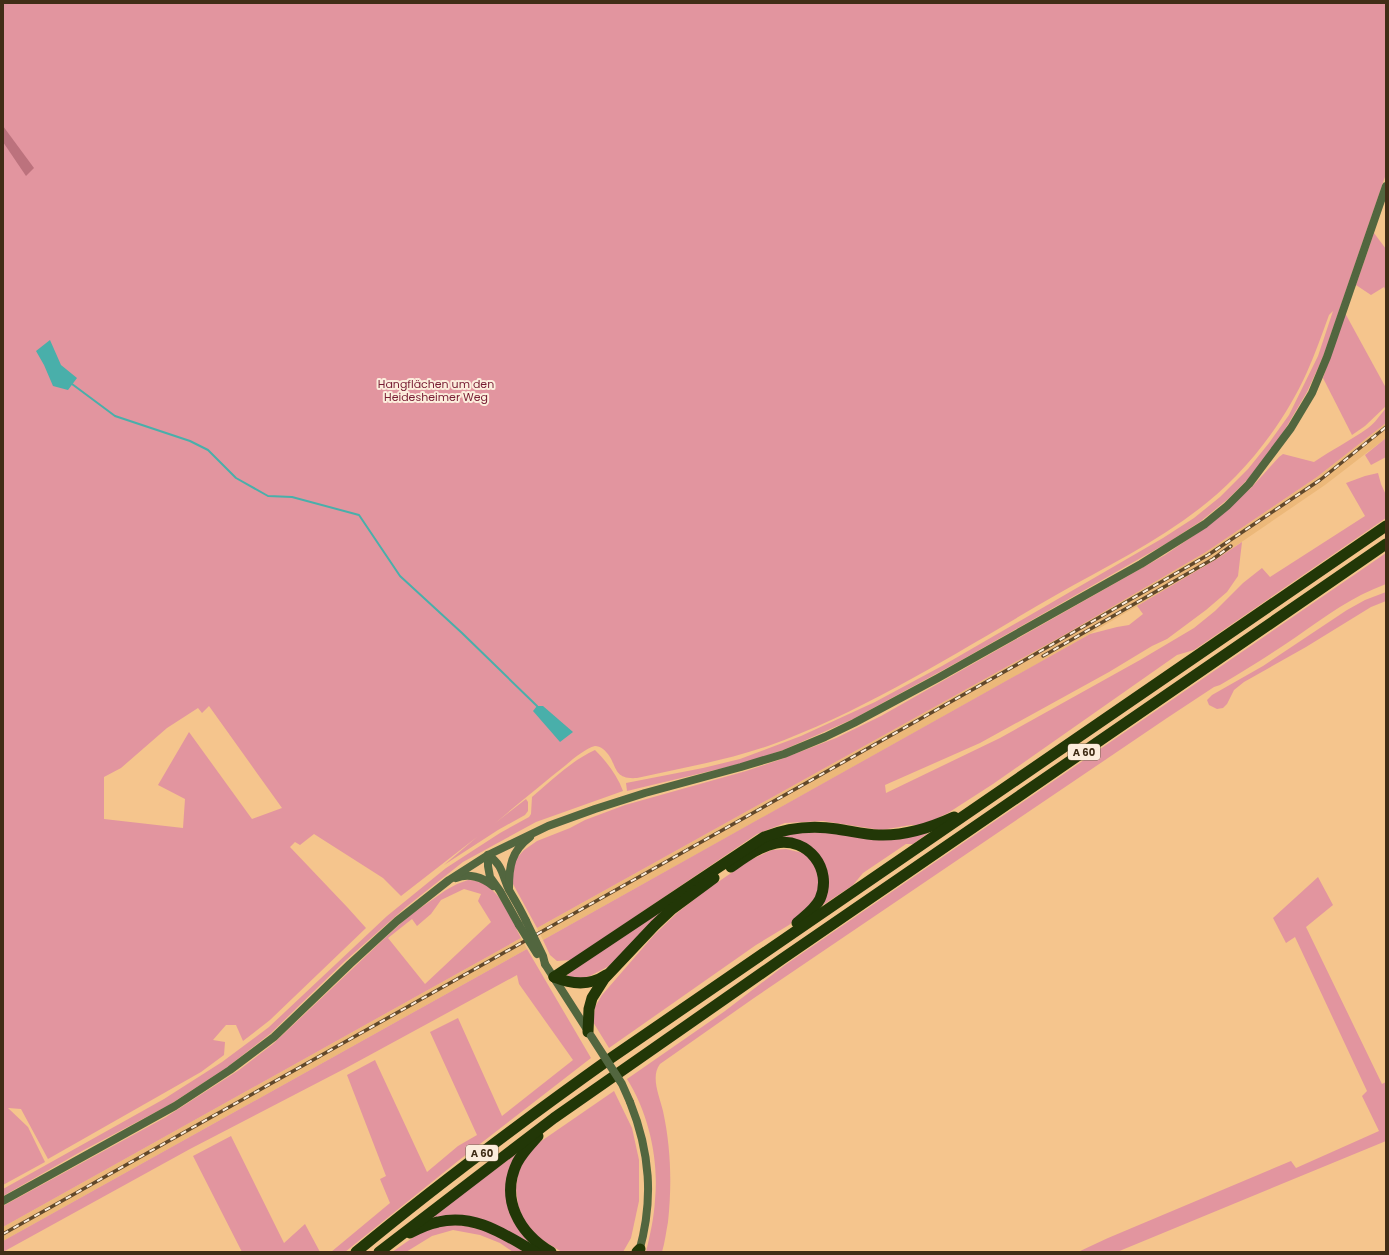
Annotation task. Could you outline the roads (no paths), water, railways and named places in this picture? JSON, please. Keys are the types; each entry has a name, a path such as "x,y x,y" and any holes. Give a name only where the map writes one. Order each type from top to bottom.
{"highway":[{"name":"A 60","path":"356,1252 388,1225 549,1103 750,962 1386,526"},
{"name":"A 60","path":"379,1252 554,1118 801,946 1386,544"},
{"path":"554,977 764,837 778,832 806,827 834,828 878,835 912,833 931,827 982,804"},
{"path":"590,1034 589,1009 592,998 604,979 672,909 751,854 775,843 795,843 813,853 819,862 823,876 823,891 819,901 813,909 750,962"},
{"path":"554,977 565,982 584,983 602,978 612,971"},
{"path":"551,1252 534,1241 521,1225 514,1211 512,1202 512,1184 517,1163 524,1152 554,1118"},
{"path":"393,1240 438,1221 464,1220 480,1223 535,1252"}],"main road":[{"path":"3,1201 175,1106 230,1070 274,1036 397,921 450,880 488,855 548,826 644,793 784,754 825,737 900,699 1141,564 1205,524 1227,506 1249,484 1291,428 1312,393 1327,357 1386,186"},
{"path":"509,888 509,869 512,859 518,849 525,841 548,826"},
{"path":"488,855 501,868 509,888 543,956 545,964"},
{"path":"488,855 490,877 500,891 519,925 622,1084 630,1102 644,1143 648,1169 648,1210 644,1236 639,1251"},
{"path":"450,880 459,876 469,875 481,878 500,891"}],"water":[{"path":"50,340 61,365 77,378 68,390 53,386 36,351"},
{"path":"537,706 543,706 573,732 560,742 533,711"}],"waterway":[{"path":"72,384 115,416 190,441 208,450 236,478 268,496 292,497 359,515 400,576 462,633 537,706"}],"railway":[{"path":"3,1234 1018,664 1208,555 1320,480 1386,427"},
{"path":"1043,656 1213,559 1231,546"}],"park label":[{"name":"Hangflächen um den Heidesheimer Weg","path":"436,390"}]}
